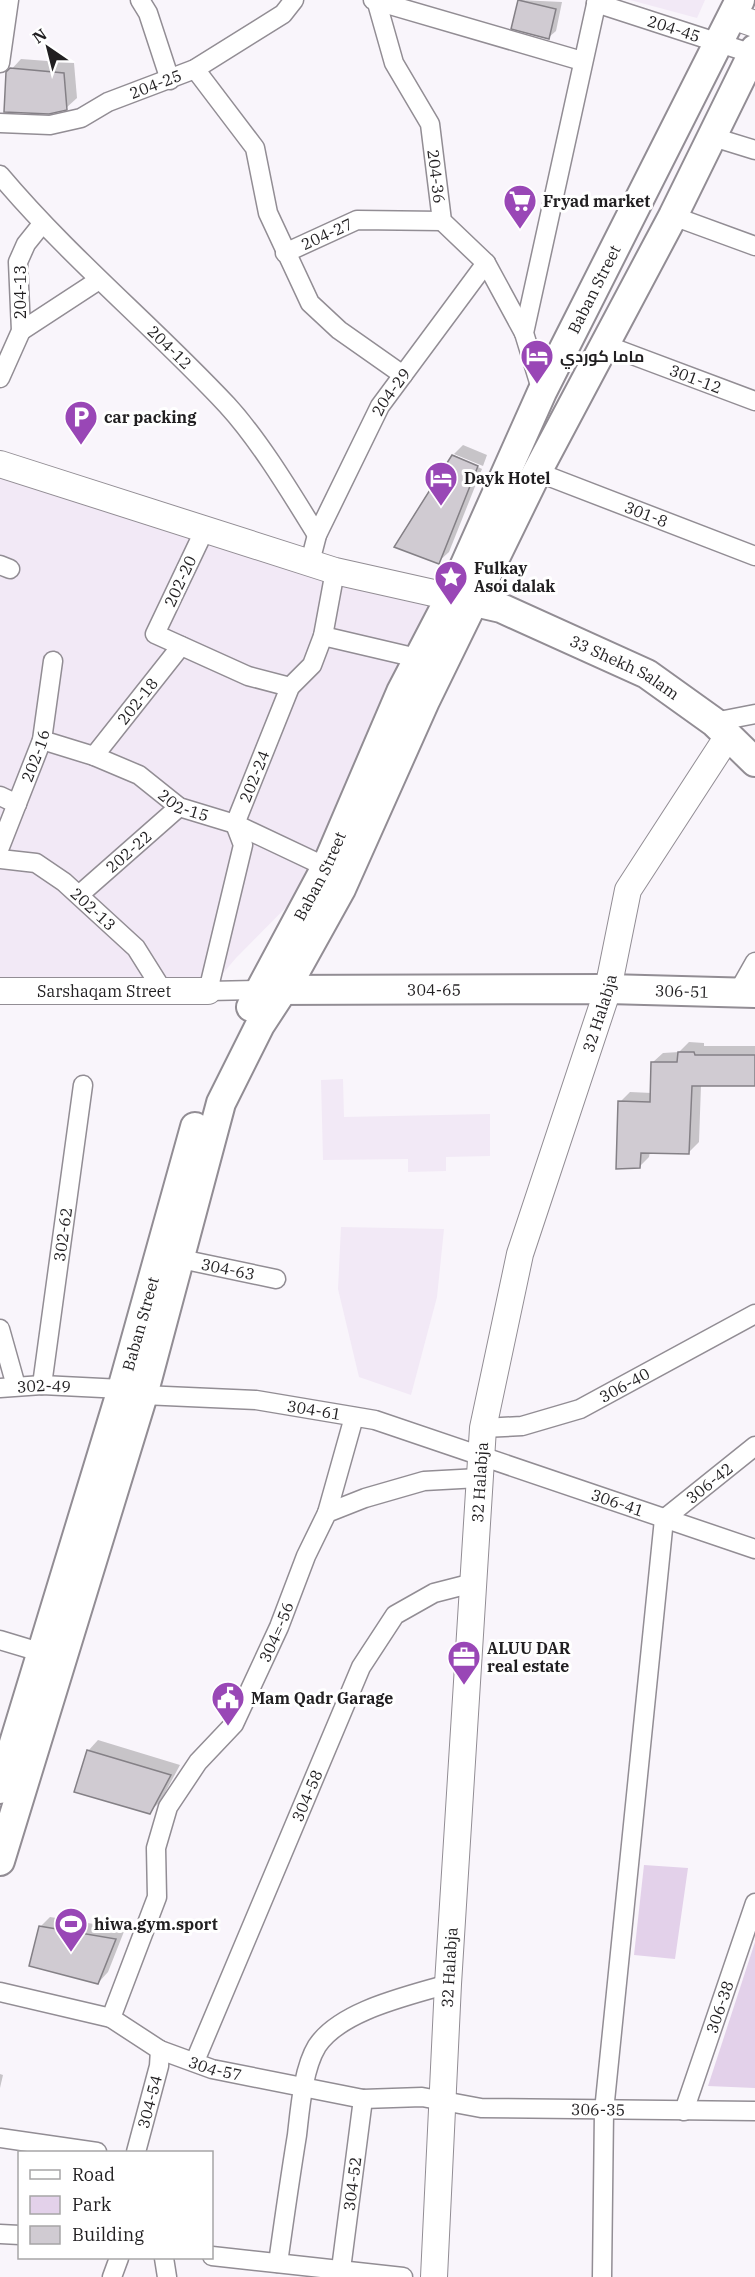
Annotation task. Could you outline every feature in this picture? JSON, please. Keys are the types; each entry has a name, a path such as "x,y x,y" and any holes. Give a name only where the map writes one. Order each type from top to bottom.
{"main road":[{"name":"Baban Street","path":"0,1789 33,1681 132,1392 204,1099 271,990 417,658 463,599 542,392 718,42 742,13"},
{"path":"0,1861 132,1392 181,1259 221,1103 260,1025 271,990 341,889 425,700 463,599 537,472 673,216 754,51"},
{"name":"33 Shekh Salam","path":"463,599 501,608 647,674 721,729 755,762"},
{"name":"304-65","path":"271,990 608,989"},
{"name":"306-51","path":"608,989 746,992"},
{"path":"0,1761 33,1681"}],"street":[{"path":"0,63 9,0"},
{"path":"140,0 148,13 170,80"},
{"name":"204-25","path":"0,123 50,125 81,118 108,102 195,69 283,14 294,0"},
{"path":"375,2 582,61"},
{"name":"204-36","path":"375,2 394,63 430,124 442,221 486,263 524,333 542,392"},
{"path":"524,333 596,2"},
{"name":"204-45","path":"596,2 718,42 754,51"},
{"path":"195,69 255,148 268,213 285,254 310,303 339,330 404,375"},
{"path":"713,137 755,150"},
{"name":"204-12","path":"0,175 42,224 228,406 286,485 317,535"},
{"path":"673,216 755,246"},
{"name":"204-27","path":"285,254 357,220 442,221"},
{"name":"204-13","path":"21,330 18,262 27,244 42,224"},
{"name":"204-29","path":"309,562 317,535 380,406 486,263"},
{"path":"0,378 21,330 99,280"},
{"name":"301-12","path":"603,344 755,401"},
{"path":"0,464 335,572 463,599"},
{"name":"301-8","path":"537,472 755,556"},
{"name":"202-20","path":"181,646 155,634 205,529"},
{"name":"202-24","path":"208,991 243,845 235,824 290,687 312,665 323,636 335,572"},
{"path":"323,636 417,658"},
{"path":"181,646 248,676 290,687"},
{"name":"202-18","path":"94,756 181,646"},
{"name":"202-16","path":"0,847 42,740 53,661"},
{"path":"721,729 755,714"},
{"name":"32 Halabja","path":"434,2277 448,1984 483,1428 520,1254 608,989 628,890 721,729"},
{"name":"202-15","path":"42,740 94,756 139,775 179,807 235,824 326,867"},
{"path":"0,796 17,804"},
{"name":"202-22","path":"79,895 179,807"},
{"name":"202-13","path":"0,859 36,863 79,895 136,948 163,991"},
{"path":"746,992 755,962"},
{"path":"208,991 271,990"},
{"name":"Sarshaqam Street","path":"0,991 208,991"},
{"name":"302-62","path":"42,1385 83,1085"},
{"name":"304-63","path":"181,1259 276,1279"},
{"name":"306-40","path":"483,1428 522,1426 580,1409 755,1314"},
{"path":"0,1329 8,1387"},
{"name":"302-49","path":"8,1387 88,1385 132,1392"},
{"name":"304-61","path":"132,1392 256,1400 375,1420 480,1468"},
{"name":"304=-56","path":"111,2018 157,1898 156,1848 168,1808 198,1762 234,1724 279,1627 306,1556 327,1513 354,1417"},
{"name":"306-42","path":"664,1519 755,1446"},
{"path":"327,1513 365,1498 480,1468"},
{"name":"306-41","path":"480,1468 664,1519 755,1549"},
{"path":"602,2277 604,2110 664,1519"},
{"name":"304-58","path":"195,2061 361,1667 395,1616 434,1593 473,1582"},
{"path":"0,1640 43,1653"},
{"name":"306-38","path":"684,2111 755,1903"},
{"path":"278,2263 303,2087 317,2046 355,2016 380,2005 448,1984"},
{"name":"304-57","path":"0,1992 111,2018 160,2050 212,2069 363,2099 422,2097 443,2101"},
{"name":"304-54","path":"136,2151 159,2066 160,2050"},
{"name":"304-52","path":"340,2269 363,2099"},
{"name":"306-35","path":"443,2101 481,2108 755,2111"},
{"path":"0,2138 90,2151"},
{"path":"0,2234 18,2235"},
{"path":"213,2256 403,2277"},
{"path":"112,2277 119,2259"},
{"path":"164,2259 167,2277"}],"shaded area":[{"path":"630,0 705,0 697,18"},
{"path":"0,464 451,596 326,867 236,958 208,991 0,991"},
{"path":"343,1079 344,1117 490,1114 490,1156 446,1157 446,1171 408,1172 408,1159 323,1160 321,1080"},
{"path":"341,1227 444,1229 437,1297 411,1395 359,1377 338,1289"}],"green space":[{"path":"644,1865 688,1868 675,1959 634,1955"},
{"path":"755,1942 755,2088 708,2086"}],"building":[{"path":"518,0 556,9 549,39 511,29"},
{"path":"10,68 64,73 67,110 49,114 4,112 6,72"},
{"name":"Dayk Hotel","path":"452,455 478,466 439,564 394,547"},
{"path":"678,1052 694,1052 695,1055 755,1055 755,1086 692,1086 689,1154 641,1153 640,1168 616,1169 618,1101 650,1102 651,1062 677,1062"},
{"path":"87,1750 171,1775 150,1814 74,1792"},
{"name":"hiwa.gym.sport","path":"39,1926 116,1939 98,1984 29,1966"}],"place":[{"name":"Fryad market","path":"520,230"},
{"name":"ماما كوردي","path":"537,385"},
{"name":"car packing","path":"81,446"},
{"name":"Dayk Hotel","path":"441,507"},
{"name":"Fulkay Asoi dalak","path":"451,606"},
{"name":"ALUU DAR real estate","path":"464,1686"},
{"name":"Mam Qadr Garage","path":"228,1727"},
{"name":"hiwa.gym.sport","path":"71,1953"}]}
